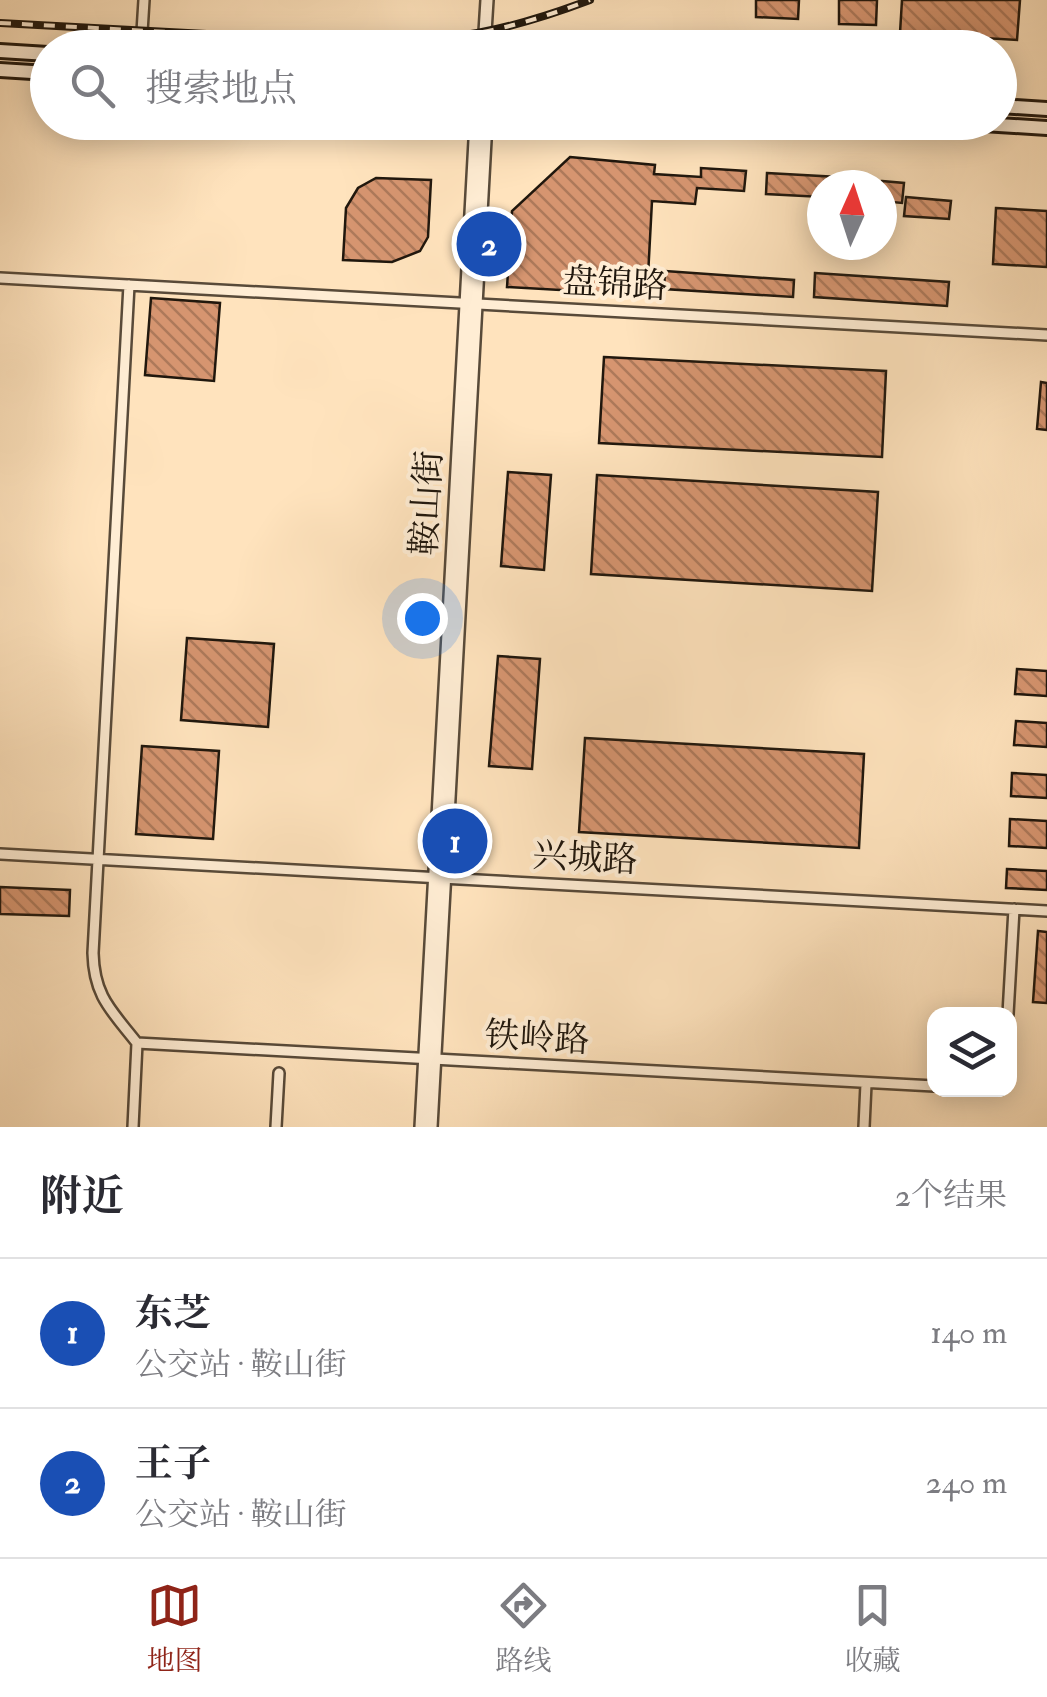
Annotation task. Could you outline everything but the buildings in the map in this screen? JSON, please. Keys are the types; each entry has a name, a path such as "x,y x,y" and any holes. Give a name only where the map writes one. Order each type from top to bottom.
{"main road":[{"path":"0,51 30,53"},
{"path":"0,70 30,72"},
{"path":"1017,107 1047,109"},
{"path":"1017,126 1047,128"}],"street":[{"path":"142,30 144,0"},
{"path":"485,30 487,0"},
{"name":"鞍山街","path":"431,1127 430,1060 471,304 476,140"},
{"name":"鞍山街","path":"471,304 485,140"},
{"name":"盘锦路","path":"0,278 1047,335"},
{"path":"129,285 94,971 97,988 137,1044 132,1127"},
{"name":"兴城路","path":"0,854 1047,911"},
{"path":"1008,1007 1014,910"},
{"name":"铁岭路","path":"137,1044 927,1086"},
{"name":"鞍山街","path":"421,1127 430,1060"},
{"path":"276,1127 279,1073"},
{"path":"864,1127 866,1084"}],"railway":[{"path":"493,30 590,0"},
{"path":"0,23 132,30"}],"place":[{"name":"王子","path":"489,244"},
{"name":"东芝","path":"455,841"}]}
